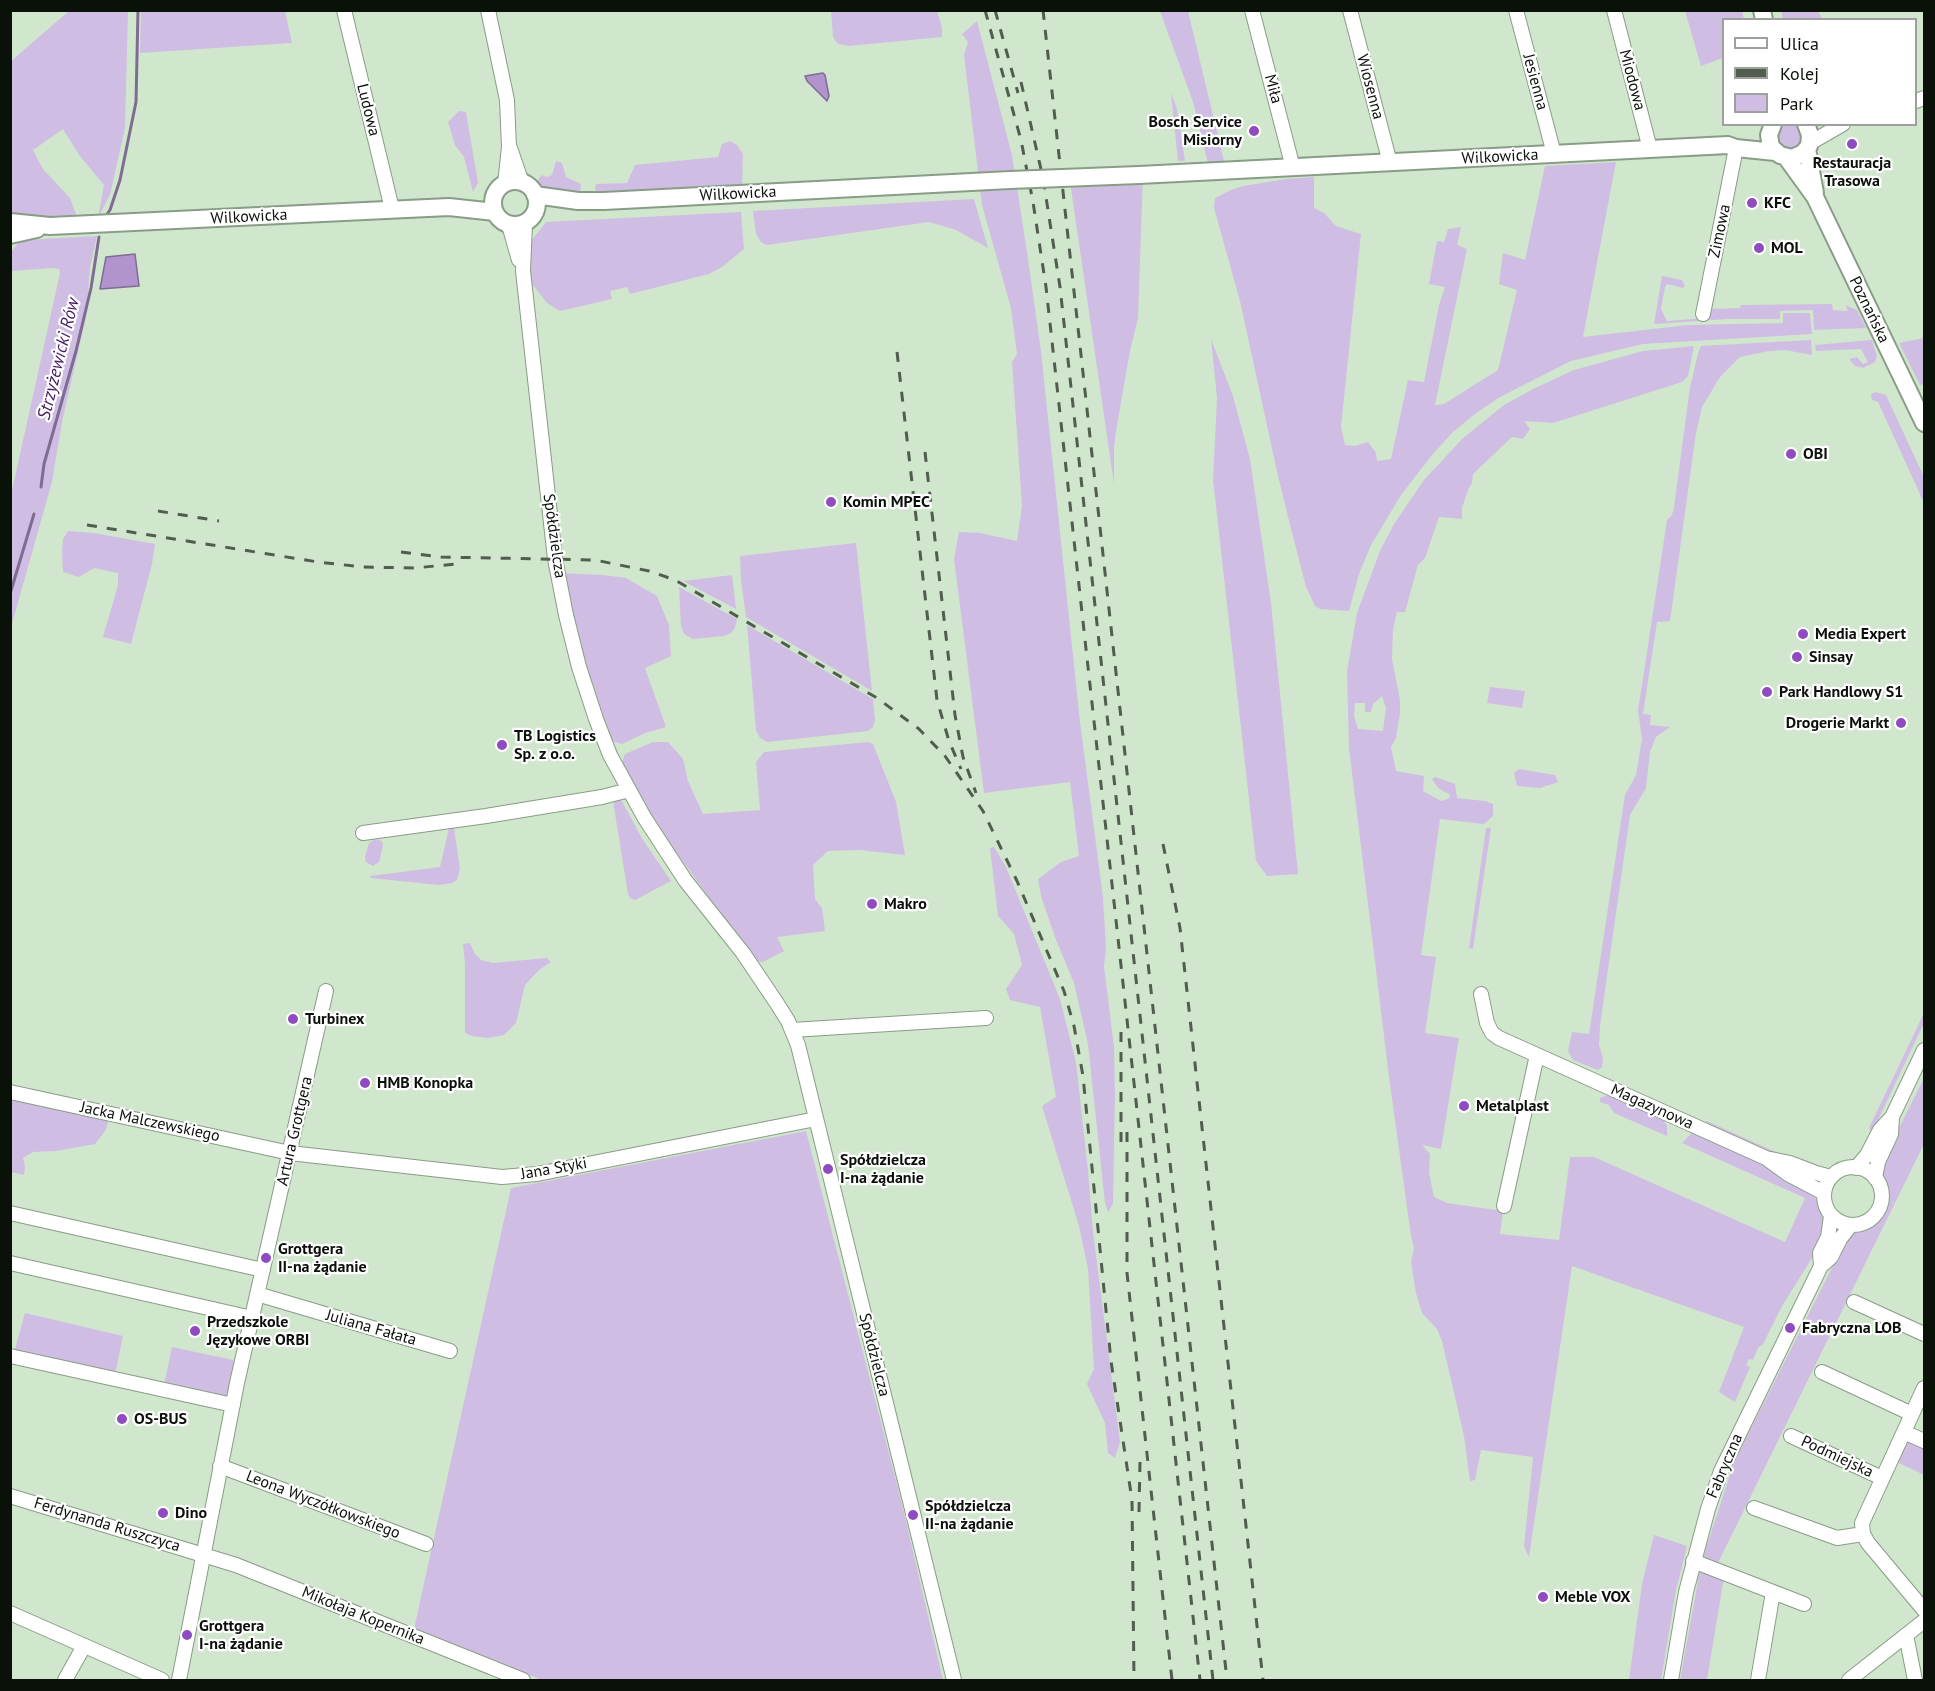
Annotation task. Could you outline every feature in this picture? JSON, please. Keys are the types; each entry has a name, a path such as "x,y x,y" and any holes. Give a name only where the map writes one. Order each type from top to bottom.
{"main road":[{"name":"Poznańska","path":"1807,126 1810,135 1808,146 1815,197"},
{"name":"Wilkowicka","path":"1732,147 1772,127"},
{"path":"1772,127 1769,141 1780,155 1798,156 1808,146"},
{"name":"Wilkowicka","path":"526,213 578,201 1554,154 1732,147 1780,155"},
{"name":"Poznańska","path":"1780,155 1815,197 1924,423"},
{"path":"513,183 530,188 526,213 501,220 494,205 497,190 513,183"},
{"name":"Wilkowicka","path":"10,222 50,226 494,205"},
{"name":"Wilkowicka","path":"10,236 50,226"}],"street":[{"name":"Ludowa","path":"344,10 392,209"},
{"path":"488,10 504,78 513,183"},
{"name":"Miła","path":"1252,10 1293,168"},
{"name":"Wiosenna","path":"1350,10 1390,163"},
{"name":"Jesienna","path":"1516,10 1554,154"},
{"name":"Miodowa","path":"1614,10 1650,150"},
{"path":"1808,146 1840,126"},
{"name":"Zimowa","path":"1703,315 1732,147"},
{"name":"Spółdzielcza","path":"526,213 523,271 555,559 579,668 610,755 662,847 742,953 789,1021 798,1045 954,1680"},
{"path":"363,833 529,809 629,790"},
{"name":"Artura Grottgera","path":"178,1680 233,1405 326,991"},
{"name":"Magazynowa","path":"1481,994 1484,1012 1492,1033 1503,1040 1766,1158 1788,1174 1824,1193"},
{"path":"792,1030 986,1018"},
{"path":"1856,1168 1867,1155 1880,1130 1892,1117 1924,1050"},
{"path":"1504,1206 1537,1055"},
{"name":"Jacka Malczewskiego","path":"10,1092 290,1153"},
{"path":"1875,1178 1878,1162 1891,1134 1892,1117"},
{"name":"Jana Styki","path":"290,1153 486,1176 518,1176 816,1119"},
{"name":"Magazynowa","path":"1766,1158 1790,1163 1831,1177"},
{"path":"1856,1168 1866,1171 1875,1178 1882,1193 1879,1210 1867,1222 1851,1226 1831,1216 1825,1205 1824,1193 1831,1177 1843,1169 1856,1168"},
{"path":"10,1214 263,1270"},
{"name":"Fabryczna","path":"1821,1266 1820,1253 1827,1237 1831,1216"},
{"name":"Fabryczna","path":"1671,1680 1686,1592 1708,1509 1721,1471 1821,1266 1831,1257 1840,1239 1851,1226"},
{"path":"10,1263 252,1318"},
{"name":"Juliana Fałata","path":"257,1294 450,1351"},
{"path":"1854,1302 1924,1334"},
{"path":"10,1356 233,1405"},
{"path":"1822,1372 1912,1414"},
{"name":"Podmiejska","path":"1863,1534 1862,1523 1924,1388"},
{"path":"1904,1431 1924,1441"},
{"name":"Podmiejska","path":"1791,1436 1882,1478"},
{"name":"Leona Wyczółkowskiego","path":"220,1466 426,1544"},
{"name":"Ferdynanda Ruszczyca","path":"10,1496 203,1554"},
{"path":"1754,1508 1837,1538 1863,1534 1924,1610"},
{"name":"Mikołaja Kopernika","path":"203,1554 236,1565 523,1680"},
{"path":"1694,1561 1804,1604"},
{"path":"1758,1680 1773,1592"},
{"path":"10,1613 162,1680"},
{"path":"1849,1680 1924,1621"},
{"path":"1906,1635 1915,1680"},
{"path":"65,1680 84,1646"}],"green space":[{"path":"69,11 128,11 125,128 110,195 98,218 104,185 79,155 63,129 33,150 43,169 70,198 77,217 39,220 18,217 11,212 10,62"},
{"path":"141,11 285,11 292,43 140,53"},
{"path":"831,11 937,11 942,27 942,37 849,46 838,44 833,37"},
{"path":"1160,11 1188,11 1224,161 1239,162 1210,172 1193,102"},
{"path":"1685,11 1742,11 1744,18 1722,18 1722,58 1701,66"},
{"path":"1781,11 1818,11 1822,18 1783,18"},
{"path":"977,21 1012,155 1027,252 1041,351 1080,722 1103,897 1106,948 1104,966 1114,1047 1115,1092 1113,1204 1108,1212 1105,1203 1088,1044 1074,983 1056,940 1041,896 1038,879 1061,862 1079,856 1070,782 984,793 954,559 959,532 980,533 1017,541 1022,506 1012,362 1017,354 1011,308 982,205 964,55 968,42 962,34"},
{"path":"1171,93 1177,109 1185,161 1178,161"},
{"path":"459,111 466,112 478,183 473,192 464,157 455,145 448,122"},
{"path":"1784,126 1796,126 1802,132 1802,142 1795,149 1785,149 1778,142 1778,132"},
{"path":"730,141 737,145 743,154 742,187 597,192 595,188 596,184 627,183 635,165 718,157 722,144"},
{"path":"556,161 562,163 566,177 581,184 580,193 577,195 533,190 541,175 547,177 552,175"},
{"path":"1616,162 1583,337 1688,325 1783,323 1783,313 1810,313 1812,334 1643,344 1571,361 1500,397 1453,432 1401,495 1371,545 1359,574 1349,611 1320,609 1315,606 1306,587 1278,476 1240,301 1214,208 1215,198 1243,186 1314,177 1314,208 1324,213 1336,226 1361,234 1341,427 1345,445 1355,446 1368,442 1376,453 1377,461 1391,459 1408,380 1424,382 1439,305 1445,287 1429,284 1437,241 1444,242 1448,229 1461,227 1457,245 1467,249 1435,405 1444,404 1498,370 1517,290 1499,284 1503,253 1525,260 1545,166"},
{"path":"1143,174 1138,318 1116,431 1114,484 1069,175"},
{"path":"974,199 988,248 956,230 929,222 767,245 761,242 756,234 753,211"},
{"path":"741,212 744,249 722,267 709,274 630,294 627,287 610,291 612,299 560,311 547,303 528,279 531,241 546,222"},
{"path":"97,236 90,268 86,317 62,422 52,482 11,627 11,495 60,273 59,269 53,268 11,271 11,252 19,242"},
{"path":"1662,276 1682,280 1685,286 1683,288 1667,284 1665,287 1661,309 1667,321 1707,318 1710,309 1740,308 1741,305 1832,304 1833,310 1848,311 1845,305 1857,310 1866,328 1814,330 1813,310 1780,311 1780,319 1728,319 1654,324"},
{"path":"1924,338 1924,384 1920,385 1899,343"},
{"path":"1211,339 1233,396 1250,459 1271,603 1298,874 1267,876 1256,861 1213,480 1217,398"},
{"path":"1811,340 1812,355 1785,350 1740,357 1720,377 1702,407 1696,433 1670,621 1657,622 1643,714 1651,715 1650,725 1670,727 1656,737 1650,752 1646,788 1630,815 1600,1026 1599,1045 1603,1058 1602,1067 1598,1070 1573,1060 1568,1051 1572,1032 1589,1034 1625,795 1636,775 1642,739 1638,710 1667,520 1672,515 1674,507 1690,387 1699,350 1701,346"},
{"path":"1872,340 1877,356 1875,362 1863,368 1855,366 1849,359 1857,357 1863,364 1868,362 1861,349 1816,351 1815,345"},
{"path":"1694,346 1688,376 1682,382 1553,423 1524,421 1530,429 1523,439 1512,437 1473,474 1472,483 1462,508 1462,519 1439,517 1425,558 1418,565 1405,612 1397,612 1393,629 1392,659 1400,700 1400,713 1396,738 1391,747 1396,771 1424,776 1423,791 1441,801 1450,798 1449,794 1438,788 1432,779 1435,777 1455,784 1457,798 1493,804 1493,816 1484,824 1440,819 1421,955 1436,957 1425,1033 1459,1038 1441,1149 1422,1145 1430,1154 1429,1173 1434,1197 1447,1203 1503,1211 1500,1234 1559,1240 1570,1157 1594,1157 1785,1242 1805,1198 1682,1143 1707,1121 1791,1159 1707,1130 1811,1189 1822,1211 1826,1229 1819,1247 1782,1306 1763,1344 1758,1348 1753,1360 1749,1359 1746,1365 1750,1367 1735,1402 1719,1392 1744,1327 1572,1266 1529,1557 1524,1546 1533,1457 1481,1450 1475,1480 1470,1481 1464,1436 1442,1341 1437,1329 1422,1313 1416,1293 1411,1262 1414,1248 1389,1077 1349,748 1347,672 1357,613 1380,551 1394,524 1424,480 1462,439 1504,405 1574,370 1643,351","holes":["1382,696 1386,708 1383,731 1358,729 1354,716 1355,703 1365,703 1365,712 1371,712 1373,704"]},
{"path":"1875,392 1886,395 1924,477 1924,503 1878,402 1872,400 1871,394"},
{"path":"68,531 94,533 155,544 131,644 103,637 118,585 118,573 94,568 79,577 63,572 63,539"},
{"path":"856,543 872,691 746,617 741,580 740,556"},
{"path":"558,573 626,578 657,596 669,625 671,656 645,668 666,727 645,733 622,744 612,741 602,714 600,714"},
{"path":"732,575 736,609 683,581"},
{"path":"679,587 737,619 731,633 724,636 693,639 684,634 681,626"},
{"path":"747,625 873,699 875,720 873,727 868,731 767,742 760,738 756,730"},
{"path":"1490,687 1525,691 1522,708 1487,703"},
{"path":"653,742 668,742 683,759 688,781 703,814 760,810 756,762 764,752 868,742 873,744 896,802 905,855 860,850 828,851 813,865 815,899 822,908 825,931 777,937 784,951 763,962 757,961 652,819 622,763 625,754"},
{"path":"1519,769 1555,775 1558,782 1540,788 1517,786 1514,773"},
{"path":"618,794 643,840 671,881 635,900 628,894 612,795"},
{"path":"449,828 454,828 460,869 457,880 439,885 371,878 370,876 440,867"},
{"path":"1486,828 1491,828 1473,949 1469,948"},
{"path":"375,839 382,841 383,846 379,862 373,866 366,862 365,857 369,843"},
{"path":"994,847 1006,867 1060,999 1076,1062 1093,1232 1120,1442 1115,1458 1108,1453 1105,1423 1087,1384 1094,1369 1088,1269 1079,1226 1042,1106 1056,1097 1040,1007 1010,1000 1006,989 1022,965 1014,934 998,916 990,848"},
{"path":"470,943 481,960 493,963 547,958 551,962 539,970 525,985 516,1023 504,1035 488,1038 465,1033 463,944"},
{"path":"1924,1013 1924,1023 1872,1133 1869,1128"},
{"path":"1924,1078 1924,1144 1715,1569 1724,1577 1707,1680 1680,1680 1701,1564 1734,1462 1848,1236 1868,1228 1881,1217 1888,1192 1881,1170"},
{"path":"11,1092 110,1114 106,1130 95,1144 56,1151 33,1152 23,1158 24,1175 11,1172"},
{"path":"1608,1095 1659,1116 1667,1125 1667,1136 1614,1113 1609,1105 1600,1102 1600,1098"},
{"path":"806,1131 901,1500 943,1680 542,1680 414,1629 511,1188"},
{"path":"25,1313 123,1336 114,1379 13,1356"},
{"path":"172,1347 233,1360 237,1383 233,1405 163,1390"},
{"path":"1908,1439 1924,1446 1924,1475 1897,1462"},
{"path":"1654,1535 1687,1546 1676,1590 1661,1680 1629,1680 1642,1584"}],"shaded area":[{"path":"823,73 829,96 827,101 807,81 805,76"},
{"path":"135,254 139,286 100,289 106,257"}],"waterway":[{"name":"Strzyżewicki Rów","path":"105,217 110,210 120,180 136,102 138,10"},
{"name":"Strzyżewicki Rów","path":"41,487 44,464 91,288 99,237"},
{"name":"Strzyżewicki Rów","path":"10,594 34,514"}],"railway":[{"path":"985,10 1021,140 1046,287 1200,1680"},
{"path":"995,10 1018,93"},
{"path":"1043,10 1227,1680"},
{"path":"1021,82 1043,178 1060,287 1213,1680"},
{"path":"897,352 937,700 949,741 961,769"},
{"path":"925,452 955,715 963,757 976,793"},
{"path":"158,511 219,521"},
{"path":"87,525 318,562 363,567 415,568 455,564"},
{"path":"401,552 441,557 595,560 649,571 675,580 877,698 919,729 945,756 983,811 1017,881 1064,991 1074,1026 1083,1076 1111,1361 1132,1500 1134,1680"},
{"path":"1163,844 1180,928 1263,1680"},
{"path":"1121,1032 1121,1143"},
{"path":"1127,1132 1127,1273 1172,1680"},
{"path":"1139,1512 1140,1461"}],"place":[{"name":"Bosch Service Misiorny","path":"1254,131"},
{"name":"Restauracja Trasowa","path":"1852,144"},
{"name":"KFC","path":"1752,203"},
{"name":"MOL","path":"1759,248"},
{"name":"OBI","path":"1791,454"},
{"name":"Komin MPEC","path":"831,502"},
{"name":"Media Expert","path":"1803,634"},
{"name":"Sinsay","path":"1797,657"},
{"name":"Park Handlowy S1","path":"1767,692"},
{"name":"Drogerie Markt","path":"1901,723"},
{"name":"TB Logistics Sp. z o.o.","path":"502,745"},
{"name":"Makro","path":"872,904"},
{"name":"Turbinex","path":"293,1019"},
{"name":"HMB Konopka","path":"365,1083"},
{"name":"Metalplast","path":"1464,1106"},
{"name":"Spółdzielcza I-na żądanie","path":"828,1169"},
{"name":"Grottgera II-na żądanie","path":"266,1258"},
{"name":"Fabryczna LOB","path":"1790,1328"},
{"name":"Przedszkole Językowe ORBI","path":"195,1331"},
{"name":"OS-BUS","path":"122,1419"},
{"name":"Dino","path":"163,1513"},
{"name":"Spółdzielcza II-na żądanie","path":"913,1515"},
{"name":"Meble VOX","path":"1543,1597"},
{"name":"Grottgera I-na żądanie","path":"187,1635"}]}
